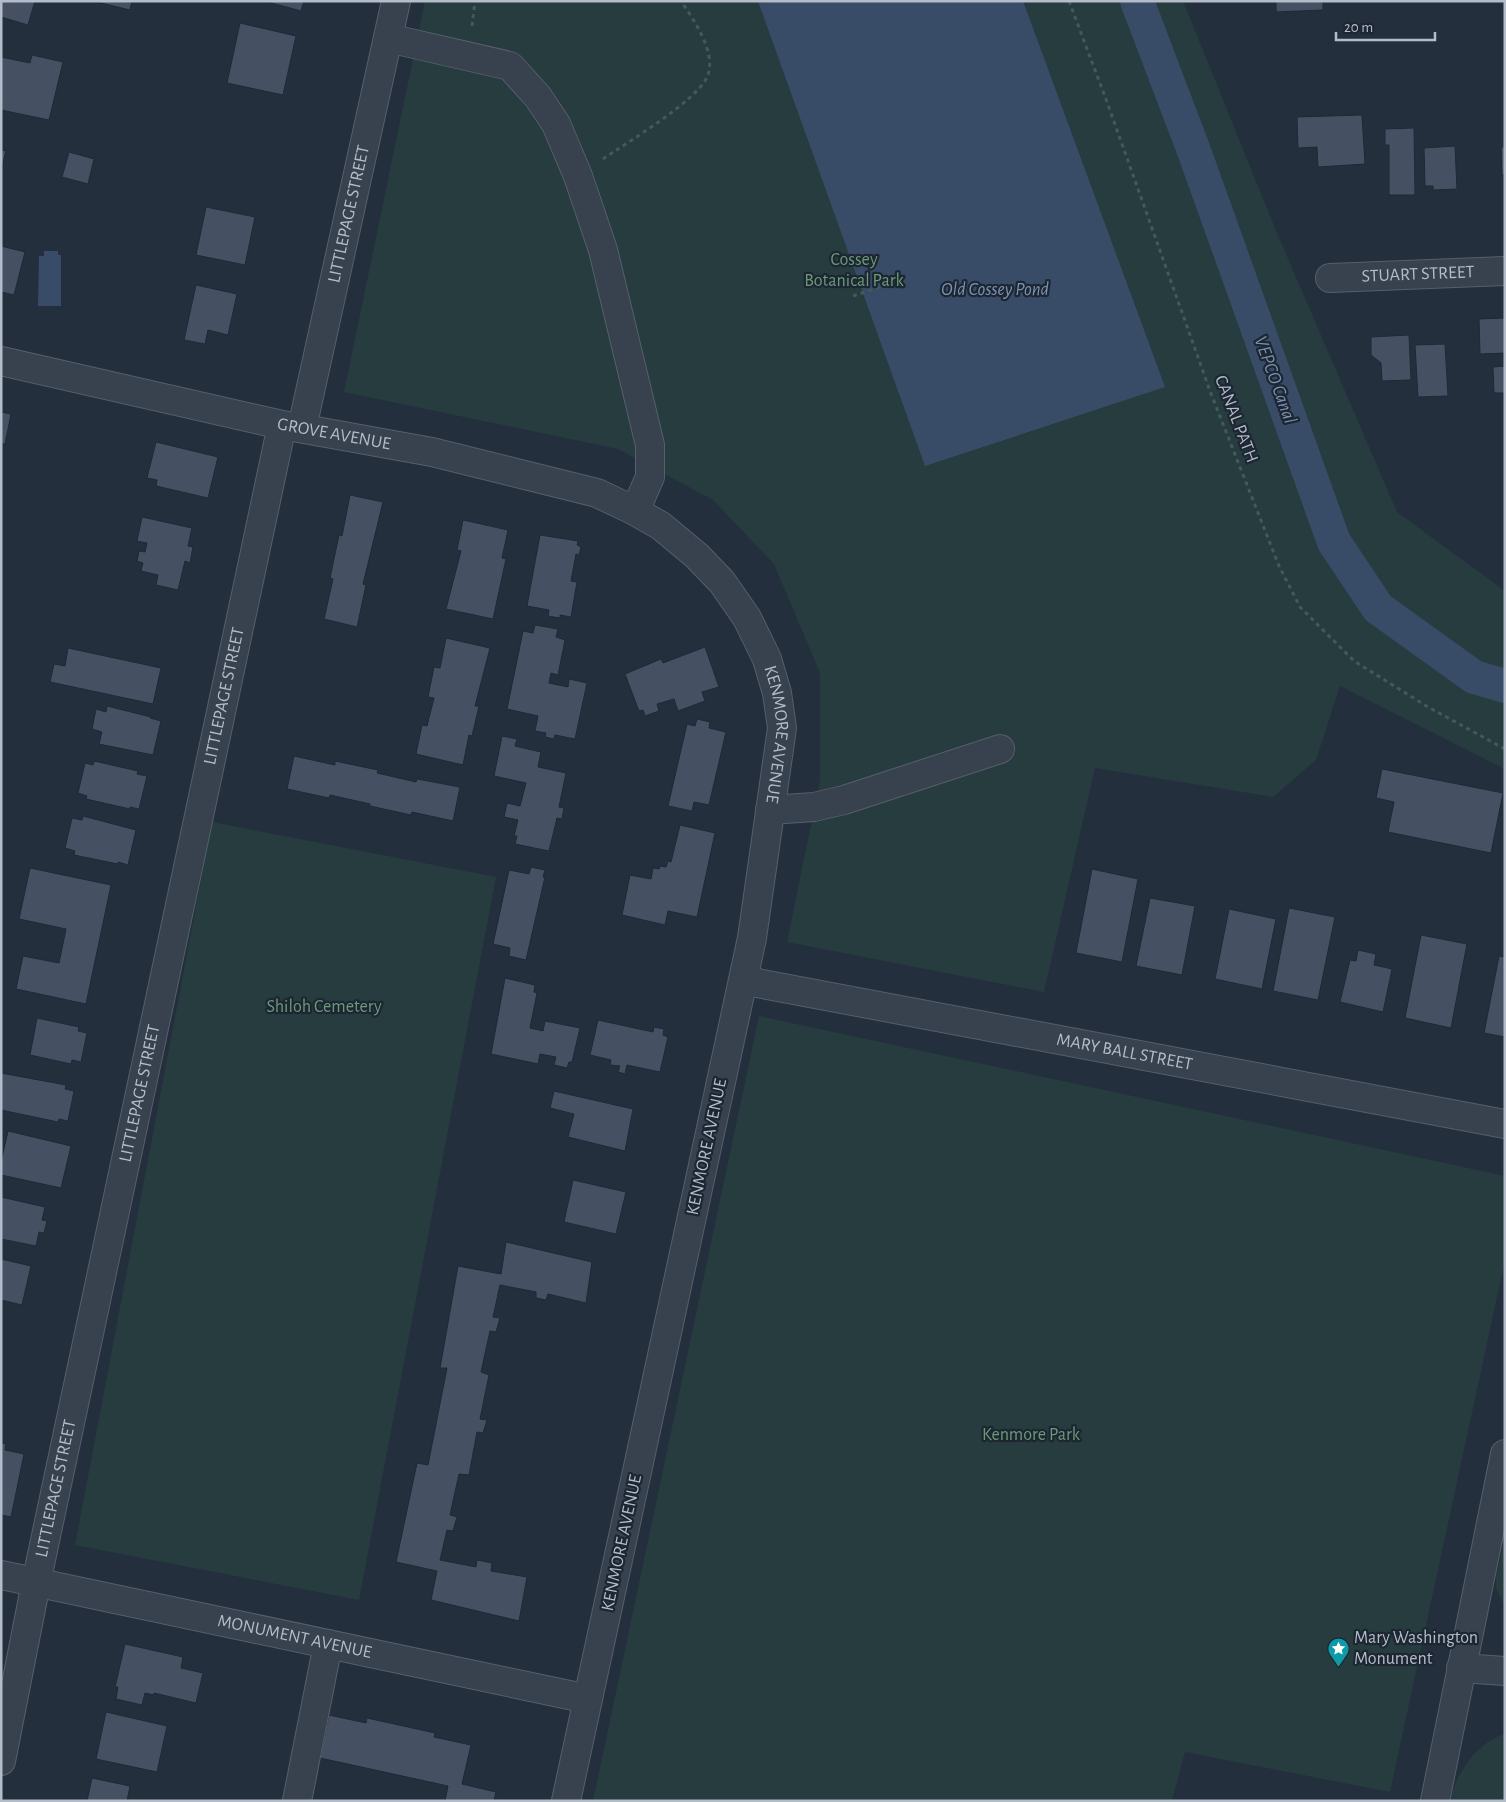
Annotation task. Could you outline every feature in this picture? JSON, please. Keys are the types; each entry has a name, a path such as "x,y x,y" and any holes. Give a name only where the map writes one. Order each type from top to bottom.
{"street":[{"name":"LITTLEPAGE STREET","path":"1,1761 36,1583 292,427 396,1"},
{"path":"388,38 510,66 538,97 556,124 578,176 603,250 650,445 650,477 635,511"},
{"name":"STUART STREET","path":"1330,278 1505,271"},
{"name":"GROVE AVENUE","path":"1,361 292,427 432,452 597,493 661,526"},
{"name":"KENMORE AVENUE","path":"566,1801 743,983 752,938 782,728 776,692 767,658 747,618 722,582 697,556 661,526"},
{"path":"770,810 814,807 844,800 1000,749"},
{"name":"MARY BALL STREET","path":"743,983 758,983 1505,1124"},
{"path":"1435,1801 1505,1454"},
{"name":"MONUMENT AVENUE","path":"1,1575 588,1699"},
{"path":"297,1801 328,1644"},
{"path":"1461,1668 1505,1670"}],"path":[{"path":"578,176 673,112 702,87 708,74 708,52 696,22 681,1"},
{"name":"CANAL PATH","path":"1069,1 1210,391 1279,566 1300,607 1354,661 1428,707 1505,749"},
{"path":"853,296 895,282"}],"green space":[{"name":"Cossey Botanical Park","path":"425,1 1183,1 1277,233 1397,512 1505,591 1505,769 1340,686 1316,760 1273,797 1095,768 1044,992 787,942 820,780 820,673 774,564 713,500 618,449 344,392"},
{"name":"Shiloh Cemetery","path":"212,822 496,877 359,1600 75,1545"},
{"name":"Kenmore Park","path":"759,1016 1505,1176 1505,1260 1390,1792 1185,1752 1172,1801 593,1801"},
{"path":"1505,1537 1505,1606 1496,1588 1496,1577"},
{"path":"1505,1734 1505,1801 1450,1801 1457,1780 1469,1760 1485,1744"}],"water":[{"name":"Old Cossey Pond","path":"758,1 1023,1 1165,387 925,466"},
{"path":"44,251 58,251 58,255 61,255 61,306 38,306 39,256 44,256"}],"building":[{"path":"1,1 35,1 28,25 1,17"},
{"path":"101,1 132,1 130,10 101,3"},
{"path":"264,1 304,1 301,11"},
{"path":"1276,1 1323,1 1323,10 1276,12"},
{"path":"240,23 296,36 283,95 227,83"},
{"path":"32,55 63,62 49,120 1,110 1,57 30,63"},
{"path":"1362,115 1365,164 1318,167 1317,147 1298,148 1297,117"},
{"path":"1414,128 1415,195 1389,195 1389,145 1385,145 1385,129"},
{"path":"1455,146 1457,189 1433,190 1433,186 1425,186 1424,148"},
{"path":"1501,147 1505,147 1505,175 1502,175"},
{"path":"1,150 6,151 1,170"},
{"path":"69,152 94,159 88,184 62,177"},
{"path":"206,207 255,217 245,265 196,255"},
{"path":"1,246 25,252 14,295 1,292"},
{"path":"196,285 237,294 228,335 208,330 205,344 184,340"},
{"path":"1505,318 1505,353 1480,354 1479,319"},
{"path":"1409,335 1411,380 1382,381 1381,363 1371,355 1371,337"},
{"path":"1445,344 1448,396 1418,397 1415,345"},
{"path":"1505,366 1505,393 1494,393 1493,367"},
{"path":"1,412 11,414 5,444 1,444"},
{"path":"156,442 218,457 208,498 156,486 157,480 147,478"},
{"path":"350,495 383,502 363,584 366,585 357,627 324,619 333,579 330,578 339,535 342,536"},
{"path":"142,517 192,528 188,546 193,547 190,563 185,561 178,590 156,585 158,575 141,571 143,563 137,561 139,551 145,552 147,543 137,541"},
{"path":"463,520 508,530 502,558 506,559 493,619 446,609 461,551 457,550"},
{"path":"540,535 578,541 577,545 581,547 579,555 576,554 571,581 577,582 571,617 560,615 560,618 548,616 549,610 527,606"},
{"path":"535,625 558,629 556,637 565,640 558,675 551,673 549,683 568,687 569,679 587,683 575,739 555,735 554,739 545,737 546,733 535,731 538,716 507,709 523,631 533,633"},
{"path":"446,638 490,648 475,706 479,706 472,736 469,735 463,765 416,754 422,725 427,726 434,698 428,697 434,667 440,668"},
{"path":"705,647 719,687 702,692 705,701 678,711 674,699 657,704 659,711 645,716 643,710 639,711 625,674 661,659 663,663"},
{"path":"68,648 161,668 153,704 50,682 54,664 65,666"},
{"path":"107,706 161,721 153,755 99,744 102,732 92,729 96,709 106,712"},
{"path":"697,719 710,722 709,728 726,732 709,805 694,802 692,811 668,806 687,724 695,726"},
{"path":"502,736 517,739 515,746 541,752 538,767 566,773 559,807 564,808 562,819 557,818 549,851 515,844 517,836 514,836 518,820 504,817 507,803 520,806 526,783 494,776"},
{"path":"294,756 335,765 335,761 378,770 377,773 416,782 417,779 460,787 453,821 412,812 411,815 330,795 329,798 287,789"},
{"path":"94,761 138,771 137,774 147,776 139,809 130,807 130,809 86,799 87,796 78,793 85,763 93,765"},
{"path":"1382,769 1503,793 1491,853 1388,832 1394,802 1376,798"},
{"path":"83,816 136,830 128,865 74,855 75,851 65,848 72,818 82,820"},
{"path":"680,825 715,833 697,917 668,911 665,925 622,915 630,875 651,879 653,868 666,867 668,861 671,862"},
{"path":"531,867 545,870 543,877 545,877 526,960 509,956 510,948 493,944 509,870 529,874"},
{"path":"30,868 111,885 86,1004 16,989 23,956 59,963 66,929 19,919"},
{"path":"1092,869 1138,879 1122,962 1076,953"},
{"path":"1150,898 1195,906 1182,975 1136,966"},
{"path":"1289,908 1335,917 1318,1000 1273,991"},
{"path":"1229,909 1276,919 1262,989 1215,979"},
{"path":"1421,935 1467,944 1451,1028 1405,1018"},
{"path":"1358,950 1376,954 1374,965 1392,969 1383,1012 1340,1002 1350,960 1356,961"},
{"path":"1499,956 1505,957 1505,1037 1484,1033"},
{"path":"505,978 535,985 534,992 537,993 530,1028 543,1031 545,1021 580,1028 572,1062 569,1062 567,1068 554,1065 556,1057 540,1054 538,1064 491,1054"},
{"path":"37,1018 79,1027 78,1031 87,1033 81,1062 72,1060 71,1064 30,1055"},
{"path":"598,1020 653,1032 654,1027 664,1029 663,1035 668,1037 660,1072 627,1065 625,1074 618,1072 620,1066 610,1065 611,1060 590,1055"},
{"path":"1,1073 66,1085 65,1089 74,1091 68,1121 59,1119 58,1122 1,1110"},
{"path":"554,1091 633,1109 625,1151 568,1137 574,1114 550,1108"},
{"path":"8,1131 71,1146 61,1188 1,1175 1,1162"},
{"path":"573,1180 626,1192 616,1234 564,1222"},
{"path":"1,1197 45,1207 42,1220 47,1221 44,1233 39,1232 36,1246 1,1239"},
{"path":"506,1242 592,1262 586,1303 548,1294 546,1300 536,1298 536,1292 500,1285 493,1317 500,1318 496,1332 490,1331 481,1372 489,1375 480,1419 487,1420 483,1433 477,1432 469,1475 459,1474 450,1515 457,1517 453,1531 447,1530 440,1560 476,1567 477,1560 492,1563 491,1571 527,1577 519,1621 431,1600 437,1571 396,1562 417,1463 428,1465 447,1368 440,1368 458,1266 501,1274"},
{"path":"1,1259 31,1266 22,1305 1,1300"},
{"path":"1,1443 6,1444 5,1450 24,1454 11,1517 1,1515"},
{"path":"125,1644 183,1657 181,1668 203,1673 196,1703 154,1693 154,1695 145,1693 142,1705 116,1699 118,1687 115,1687"},
{"path":"106,1712 167,1726 157,1772 96,1759"},
{"path":"329,1715 366,1723 367,1718 435,1733 434,1737 471,1745 462,1784 496,1792 494,1801 445,1801 448,1786 320,1758"},
{"path":"92,1778 130,1786 127,1801 87,1801"}],"waterway":[{"name":"VEPCO Canal","path":"1137,1 1194,151 1334,542 1378,608 1474,677 1505,686"}],"place":[{"name":"Mary Washington Monument","path":"1338,1667"}]}
